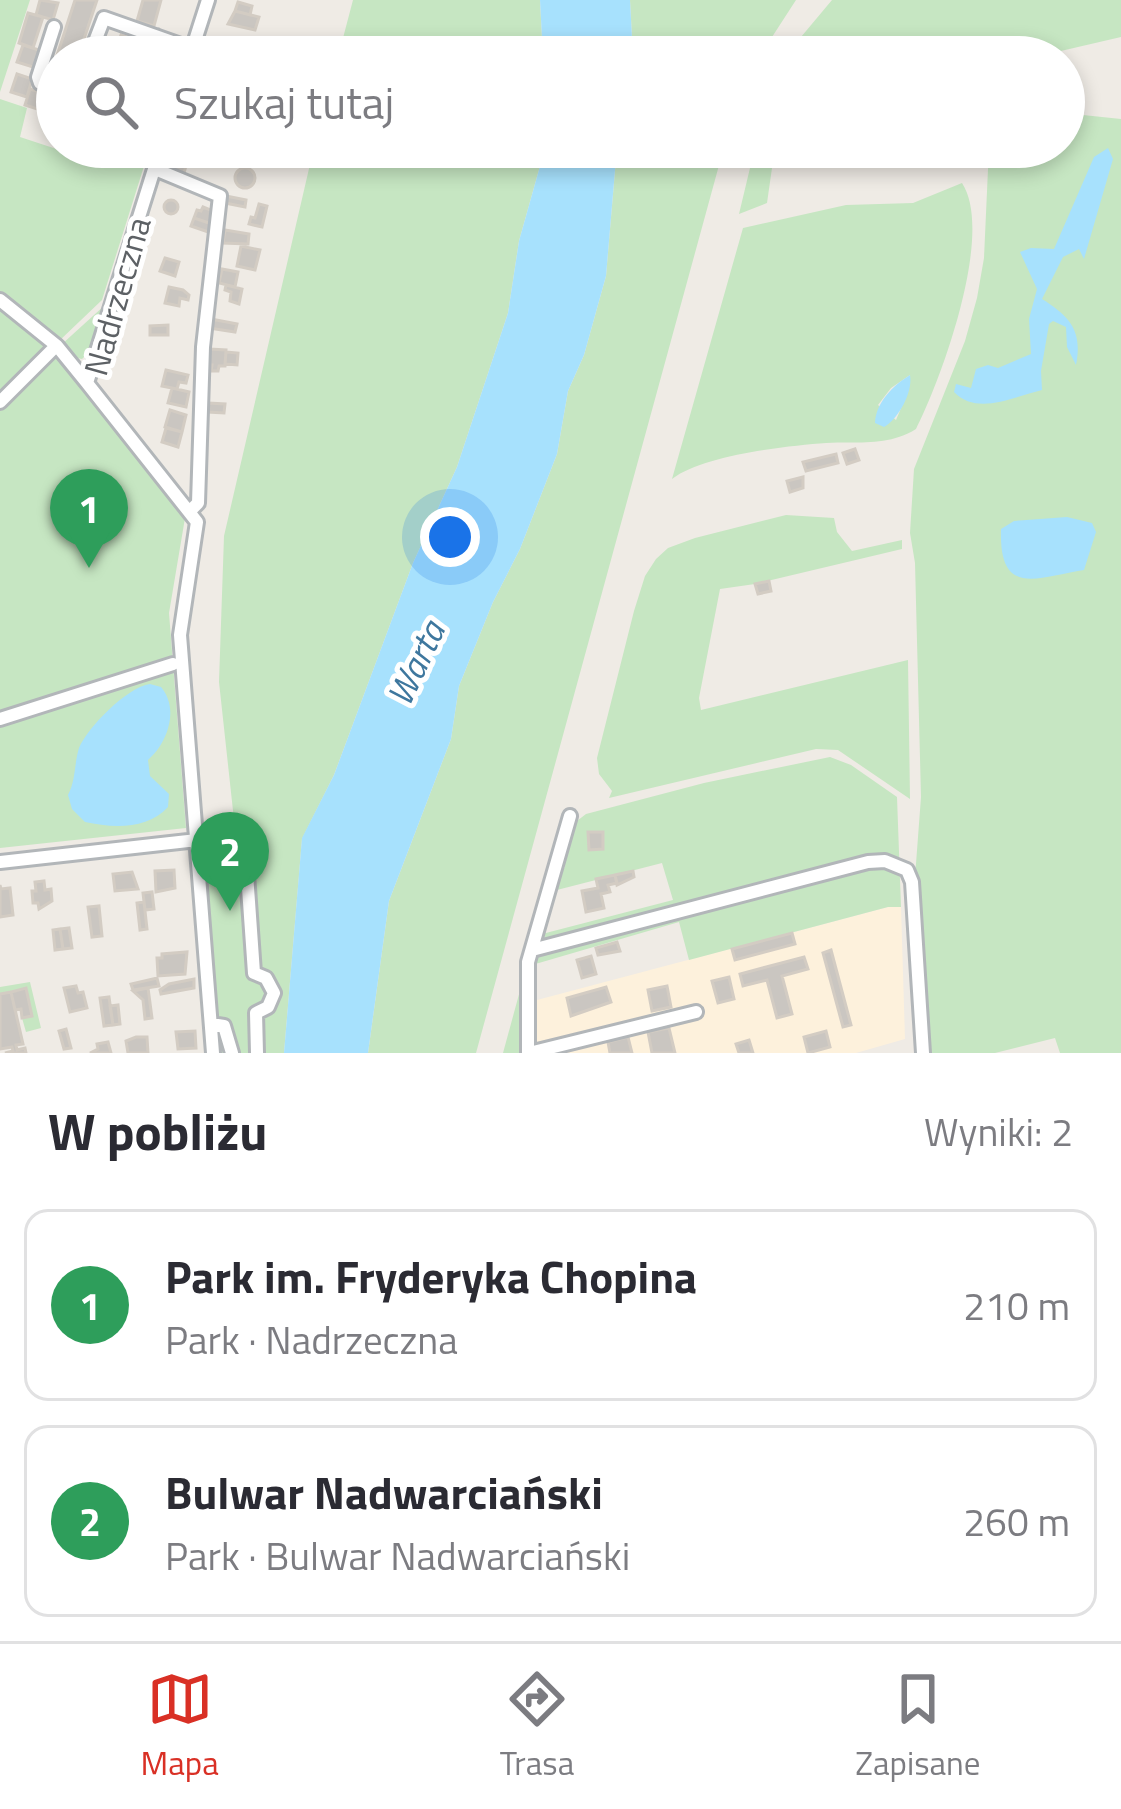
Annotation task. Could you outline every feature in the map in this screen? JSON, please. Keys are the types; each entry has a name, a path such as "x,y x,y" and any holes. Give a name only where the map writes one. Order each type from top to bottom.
{"street":[{"path":"196,36 208,0"},
{"path":"97,36 104,18 155,36"},
{"path":"51,36 54,27"},
{"path":"155,169 220,196 203,347 198,503 190,511 197,522 181,635 213,1053"},
{"name":"Nadrzeczna","path":"155,169 87,383 190,511"},
{"path":"0,300 57,346 87,383"},
{"path":"0,401 52,350"},
{"path":"0,719 172,664"},
{"path":"570,816 526,975 528,1053 696,1012"},
{"path":"244,831 254,973 266,978 274,993 268,1007 256,1013 257,1053"},
{"path":"0,862 196,840"},
{"path":"532,950 868,862 900,866 913,882 923,1053"},
{"path":"211,1024 224,1026 232,1053"}],"shaded area":[{"path":"901,907 905,1039 856,1053 536,1053 537,1000"}],"green space":[{"path":"0,0 30,0 0,92"},
{"path":"353,0 540,0 542,36 344,36"},
{"path":"630,0 796,0 773,36 632,36"},
{"path":"832,0 1121,0 1121,37 1085,45 1085,36 802,36"},
{"path":"0,99 27,108 20,137 36,142 36,168 143,168 102,300 58,342 0,294"},
{"path":"1085,115 1121,119 1121,1053 1060,1053 1055,1038 995,1053 928,1053 915,877 921,797 915,563 910,533 914,469 965,341 984,258 988,168 1085,168"},
{"path":"309,168 539,168 519,241 508,313 457,467 413,563 334,775 302,839 284,1053 264,1053 262,1018 273,1009 279,992 276,980 271,974 278,989 259,1016 261,1053 219,1053 201,832 235,829 219,682 224,536"},
{"path":"615,168 718,168 476,1053 368,1053 389,901 451,739 459,686 557,454 568,391 584,355 606,276"},
{"path":"750,168 772,168 767,203 739,214"},
{"path":"962,183 971,206 972,236 961,306 916,429 883,441 746,453 672,479 743,228 846,205 913,203","holes":["910,375 896,420 878,405"]},
{"path":"105,305 90,351 82,359 71,357 61,345"},
{"path":"0,307 50,348 185,518 169,613 186,828 0,848"},
{"path":"786,515 834,518 837,532 852,551 902,540 902,549 720,589 699,698 701,710 908,660 910,799 838,750 816,749 609,798 612,791 599,774 597,758 645,576 668,548"},
{"path":"830,757 851,765 897,797 901,907 689,960 679,922 532,965 543,951 542,934 673,900 662,863 553,891 565,867 561,865 573,824 586,814"},
{"path":"30,982 41,1028 26,1032 22,1018 32,1015 26,988 0,994 0,987"},
{"path":"521,987 523,1053 503,1053"}],"water":[{"path":"540,0 630,0 632,36 542,36"},
{"path":"1108,148 1113,159 1084,259 1079,249 1063,257 1042,299 1072,325 1076,365 1067,347 1066,327 1053,321 1041,371 1042,390 996,403 963,399 954,392 956,384 971,388 976,369 998,368 1031,354 1029,319 1037,289 1020,252 1054,249 1094,157"},
{"name":"Warta","path":"539,168 615,168 606,276 584,355 568,391 557,454 459,686 451,739 389,901 368,1053 284,1053 302,838 334,775 413,563 457,467 508,313 519,241"},
{"path":"910,375 900,411 884,427 875,423 886,396"},
{"path":"1067,517 1092,523 1096,532 1084,570 1036,578 1013,574 1002,551 1001,529 1014,521"},
{"path":"150,684 161,687 170,705 165,736 148,760 150,776 169,794 168,807 140,823 85,822 72,809 68,795 79,748 109,710 130,692"}],"building":[{"path":"40,0 58,3 53,20 36,15"},
{"path":"75,0 97,0 85,36 63,36"},
{"path":"143,0 161,0 154,26 137,21"},
{"path":"238,2 252,6 250,15 235,11"},
{"path":"235,11 259,17 255,30 228,24"},
{"path":"28,13 43,17 33,48 19,43"},
{"path":"23,45 36,49 36,68 17,62"},
{"path":"17,74 32,79 27,97 11,92"},
{"path":"30,89 36,91 36,109 25,105"},
{"path":"245,168 255,178 245,188 235,178"},
{"path":"226,196 246,200 245,207 225,203"},
{"path":"171,200 178,207 171,214 164,207"},
{"path":"259,204 267,206 262,227 249,224"},
{"path":"203,207 213,211 212,224 194,218"},
{"path":"194,218 212,224 211,233 191,226"},
{"path":"225,230 249,234 248,244 223,243"},
{"path":"241,246 260,250 255,270 237,266"},
{"path":"165,258 179,262 175,276 160,271"},
{"path":"222,269 238,272 235,287 219,283"},
{"path":"226,285 242,289 239,304 230,301"},
{"path":"169,287 183,290 188,300 180,298 179,306 165,303"},
{"path":"211,319 237,324 235,332 209,328"},
{"path":"168,325 168,335 150,335 150,326"},
{"path":"209,349 226,350 225,366 218,371 211,371 208,365"},
{"path":"226,352 238,353 237,365 225,364"},
{"path":"166,370 188,375 186,383 179,382 177,389 162,386"},
{"path":"172,388 189,392 186,407 168,403"},
{"path":"208,403 225,404 224,413 208,412"},
{"path":"170,410 186,415 182,432 165,427"},
{"path":"166,428 182,432 178,447 162,442"},
{"path":"855,449 859,460 847,464 843,453"},
{"path":"836,454 838,463 806,471 803,462"},
{"path":"803,477 803,488 790,492 787,481"},
{"path":"769,581 771,591 758,594 755,584"},
{"path":"588,832 603,832 603,849 589,850"},
{"path":"174,870 175,888 156,892 155,871"},
{"path":"633,871 634,877 617,885 615,875"},
{"path":"132,872 138,889 115,891 113,874"},
{"path":"615,875 617,883 601,894 604,908 586,912 582,891 598,888 596,879"},
{"path":"44,881 52,901 39,909 32,891 36,891 35,882"},
{"path":"0,885 10,888 13,915 0,917"},
{"path":"152,892 154,909 145,910 143,893"},
{"path":"144,902 147,929 140,930 137,903"},
{"path":"99,906 102,936 92,937 88,907"},
{"path":"69,928 72,948 63,949 60,929"},
{"path":"60,929 63,949 55,950 53,930"},
{"path":"792,933 795,944 735,960 732,949"},
{"path":"617,942 620,951 598,955 596,948"},
{"path":"831,950 851,1025 843,1027 823,953"},
{"path":"187,952 185,974 158,976 157,958"},
{"path":"591,956 596,974 582,978 577,960"},
{"path":"804,957 808,969 782,976 792,1014 777,1018 767,980 743,986 740,974"},
{"path":"729,977 734,999 718,1003 712,981"},
{"path":"157,978 159,986 133,990 131,984"},
{"path":"194,979 194,988 161,994 169,984"},
{"path":"76,986 87,1008 70,1012 64,988"},
{"path":"667,986 671,1007 652,1011 648,990"},
{"path":"606,987 611,1002 571,1016 567,998"},
{"path":"26,988 32,1016 22,1018 11,992"},
{"path":"148,988 152,1018 145,1019 143,1000 133,991"},
{"path":"11,992 23,1044 16,1045 17,1050 25,1048 26,1053 5,1053 13,1051 12,1047 0,1049 0,994"},
{"path":"109,997 113,1025 104,1026 100,998"},
{"path":"118,1005 120,1024 113,1025 110,1006"},
{"path":"669,1028 675,1053 652,1053 648,1032"},
{"path":"66,1029 71,1048 64,1049 59,1031"},
{"path":"195,1031 196,1048 178,1049 176,1032"},
{"path":"826,1031 830,1047 808,1053 804,1037"},
{"path":"147,1037 148,1053 128,1053 126,1041"},
{"path":"628,1037 632,1053 610,1053 608,1042"},
{"path":"749,1040 753,1053 739,1053 736,1044"},
{"path":"108,1042 111,1053 90,1053 98,1049 97,1044"}],"place":[{"name":"Park im. Fryderyka Chopina","path":"89,568"},
{"name":"Bulwar Nadwarciański","path":"230,911"}]}
